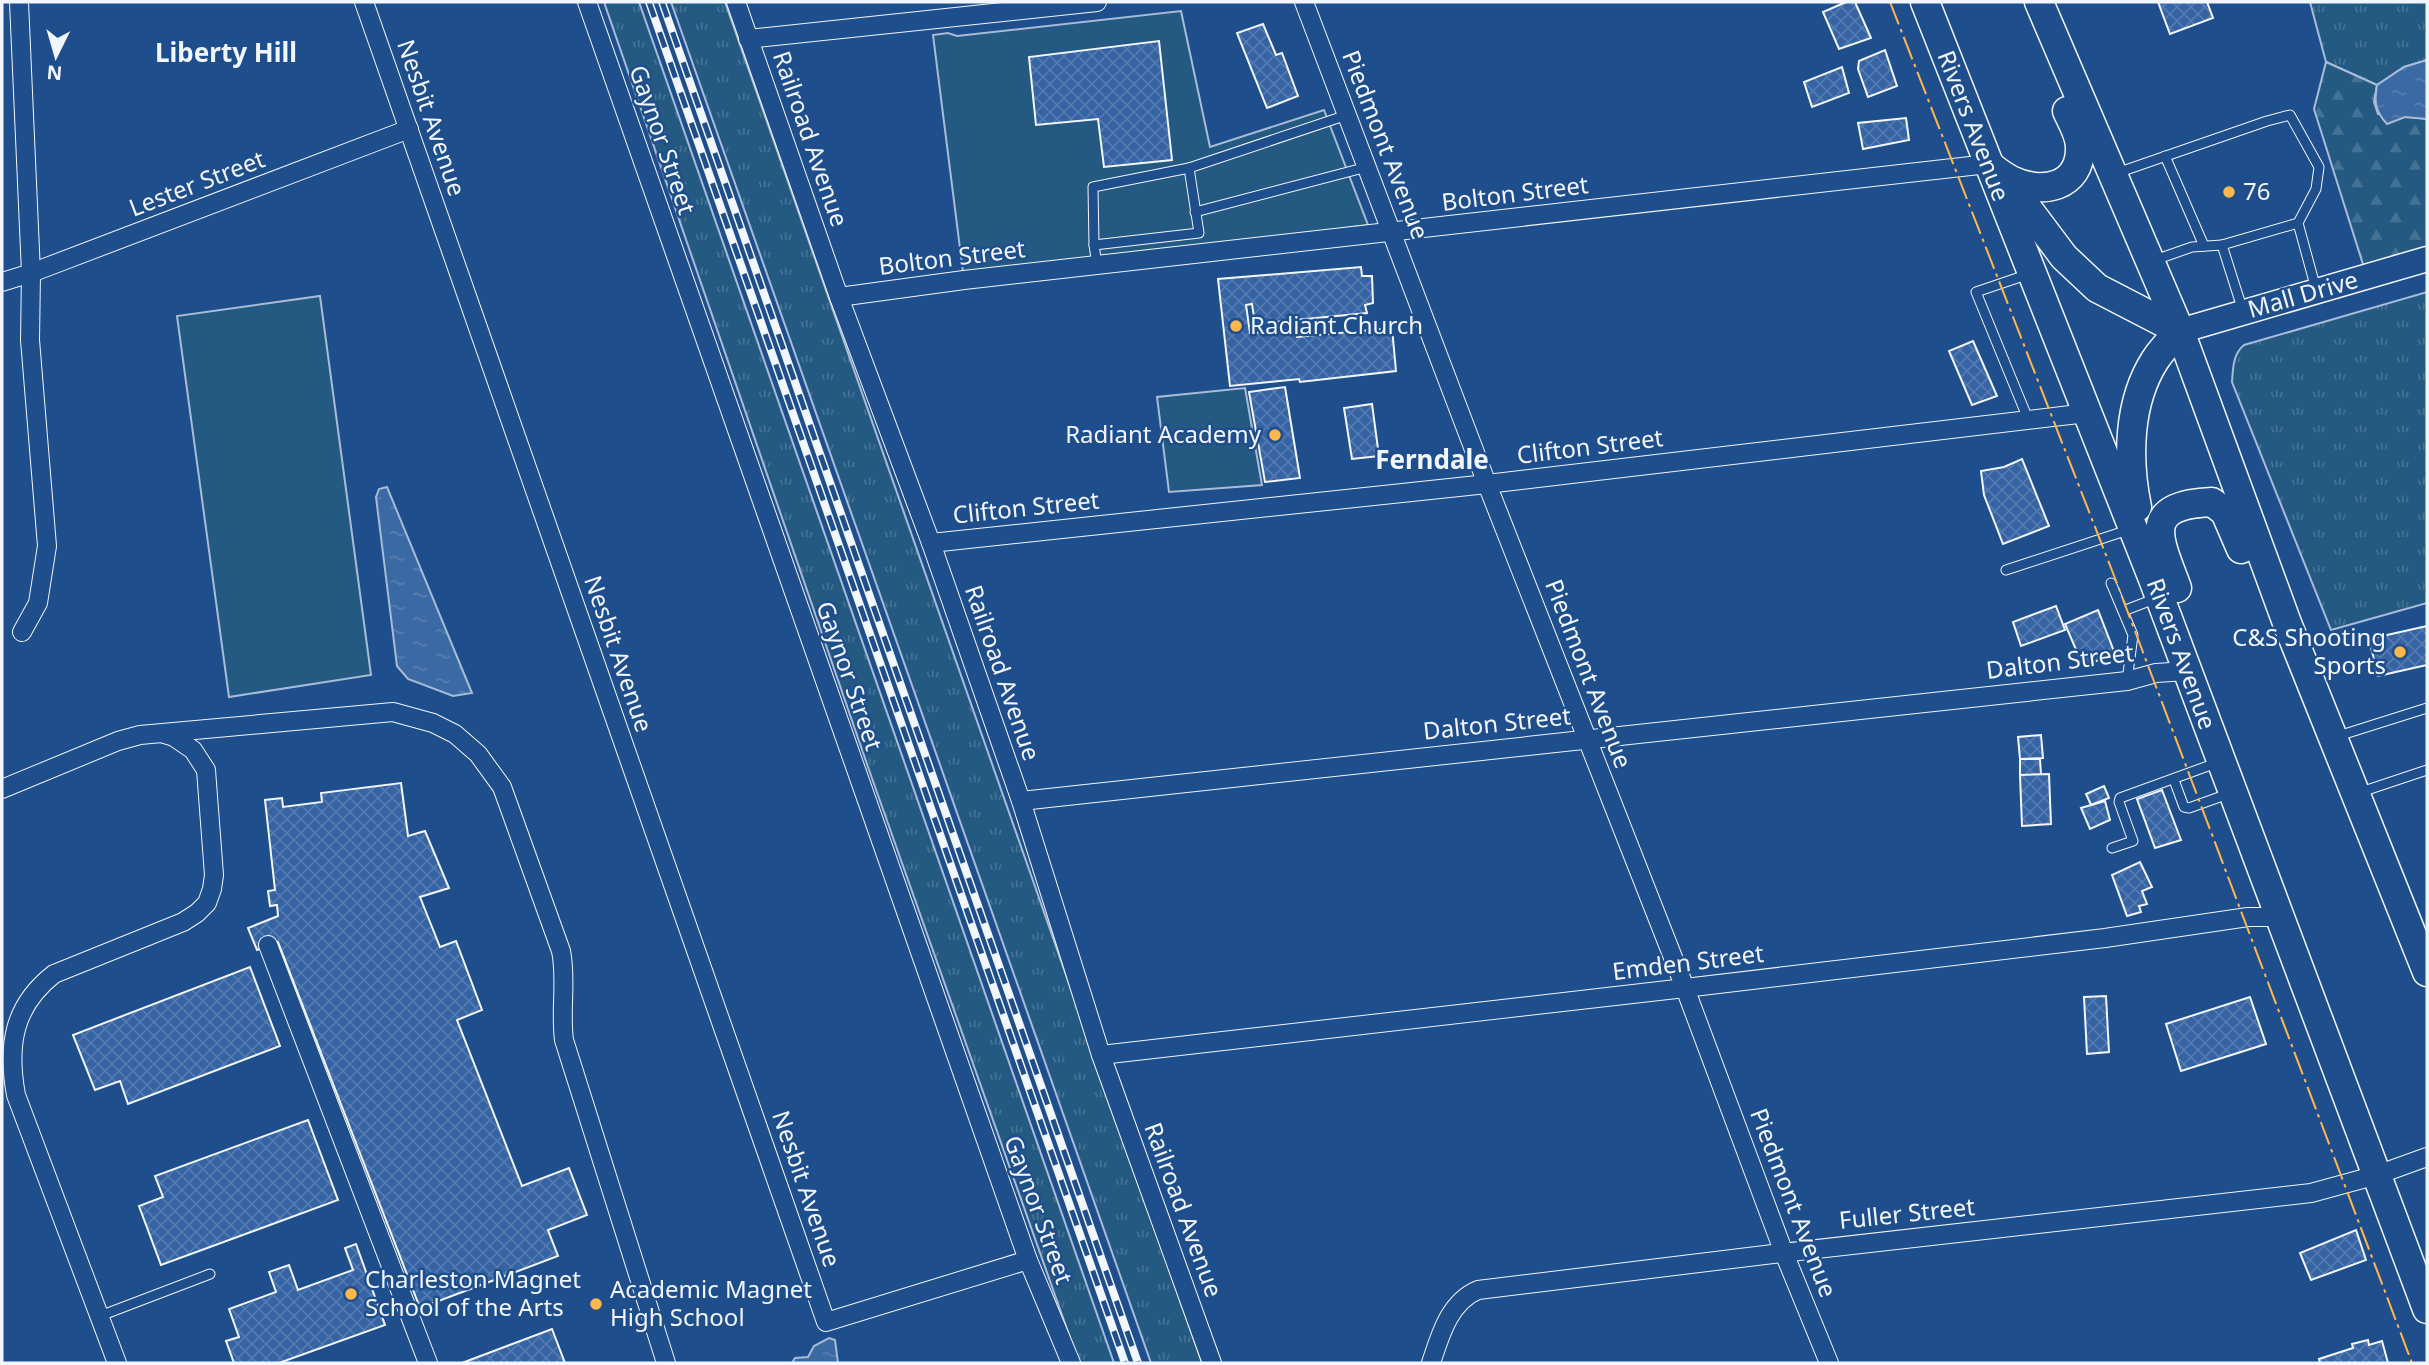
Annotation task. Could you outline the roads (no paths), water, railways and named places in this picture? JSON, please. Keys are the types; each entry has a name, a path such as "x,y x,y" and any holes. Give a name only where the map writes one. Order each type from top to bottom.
{"main road":[{"name":"Rivers Avenue","path":"1925,2 2157,588 2427,1309"},
{"path":"1988,164 2010,180 2030,187 2046,188 2060,184 2070,177 2077,166 2080,148 2078,136 2041,49 2038,2"},
{"path":"2038,2 2180,331 2287,623 2427,972"},
{"path":"1988,164 2028,209 2064,257 2096,288 2180,331"},
{"path":"2157,588 2131,478 2131,445 2135,413 2154,360 2180,331"},
{"path":"2187,671 2189,621 2158,538 2161,522 2169,513 2182,506 2213,502 2225,512 2264,605 2287,623"}],"street":[{"path":"19,2 32,273 30,340 47,547 38,603 22,632"},
{"name":"Nesbit Avenue","path":"364,2 826,1322 1028,1260"},
{"name":"Gaynor Street","path":"587,2 1028,1260 1071,1363"},
{"name":"Railroad Avenue","path":"736,2 839,297 931,543 1021,802 1101,1055 1212,1363"},
{"path":"748,39 1097,2"},
{"name":"Piedmont Avenue","path":"1304,2 1487,484 1829,1363"},
{"name":"Lester Street","path":"2,282 32,273 409,129"},
{"name":"Bolton Street","path":"839,297 1988,164"},
{"name":"Mall Drive","path":"2180,331 2427,259"},
{"name":"Clifton Street","path":"931,543 1487,484 2087,413"},
{"name":"Dalton Street","path":"1021,802 2127,681 2156,673 2187,671"},
{"path":"2,789 118,741 140,735 393,712 433,723 455,734 478,754 502,787 561,951 564,966 561,1019 564,1040 666,1363"},
{"path":"117,1363 7,1074 15,1032 23,1008 39,986 54,974 183,922 207,904 214,875 206,770 193,750 174,737 160,733"},
{"name":"Emden Street","path":"1101,1055 2105,938 2248,917 2280,917"},
{"path":"268,944 428,1363"},
{"name":"Fuller Street","path":"1431,1363 1443,1326 1466,1295 1478,1290 2311,1194 2427,1157"}],"lane":[{"path":"1097,267 1093,187 1189,168 1347,115"},
{"path":"2113,174 2290,115 2319,167 2316,189 2298,223 2317,291"},
{"path":"2165,156 2204,246"},
{"path":"1195,212 1367,167"},
{"path":"1094,245 1199,233 1189,168"},
{"path":"2150,261 2192,247 2222,245 2298,223"},
{"path":"2222,245 2243,312"},
{"path":"2028,419 1976,292 2031,273"},
{"path":"2006,570 2133,528"},
{"path":"2111,583 2133,635 2127,681"},
{"path":"2123,611 2157,588"},
{"path":"2333,737 2427,708"},
{"path":"2112,848 2133,841 2119,802 2120,798 2221,761"},
{"path":"2356,794 2427,771"},
{"path":"2174,779 2185,807 2189,808 2233,792"},
{"path":"100,1316 210,1274"}],"water":[{"path":"2427,60 2427,119 2405,117 2387,124 2376,106 2377,85 2404,67"},
{"path":"387,487 472,693 453,696 408,679 397,666 376,497 379,489"},
{"path":"829,1338 835,1340 838,1363 792,1363 795,1358 808,1357 814,1346"}],"railway":[{"path":"649,2 1125,1363"},
{"path":"662,2 1138,1363"}],"place":[{"name":"76","path":"2229,192"},
{"name":"Radiant Church","path":"1236,326"},
{"name":"Radiant Academy","path":"1275,435"},
{"name":"C&S Shooting Sports","path":"2400,652"},
{"name":"Charleston Magnet School of the Arts","path":"351,1294"},
{"name":"Academic Magnet High School","path":"596,1304"}],"district":[{"name":"Liberty Hill","path":"226,53"},
{"name":"Ferndale","path":"1432,460"}]}
